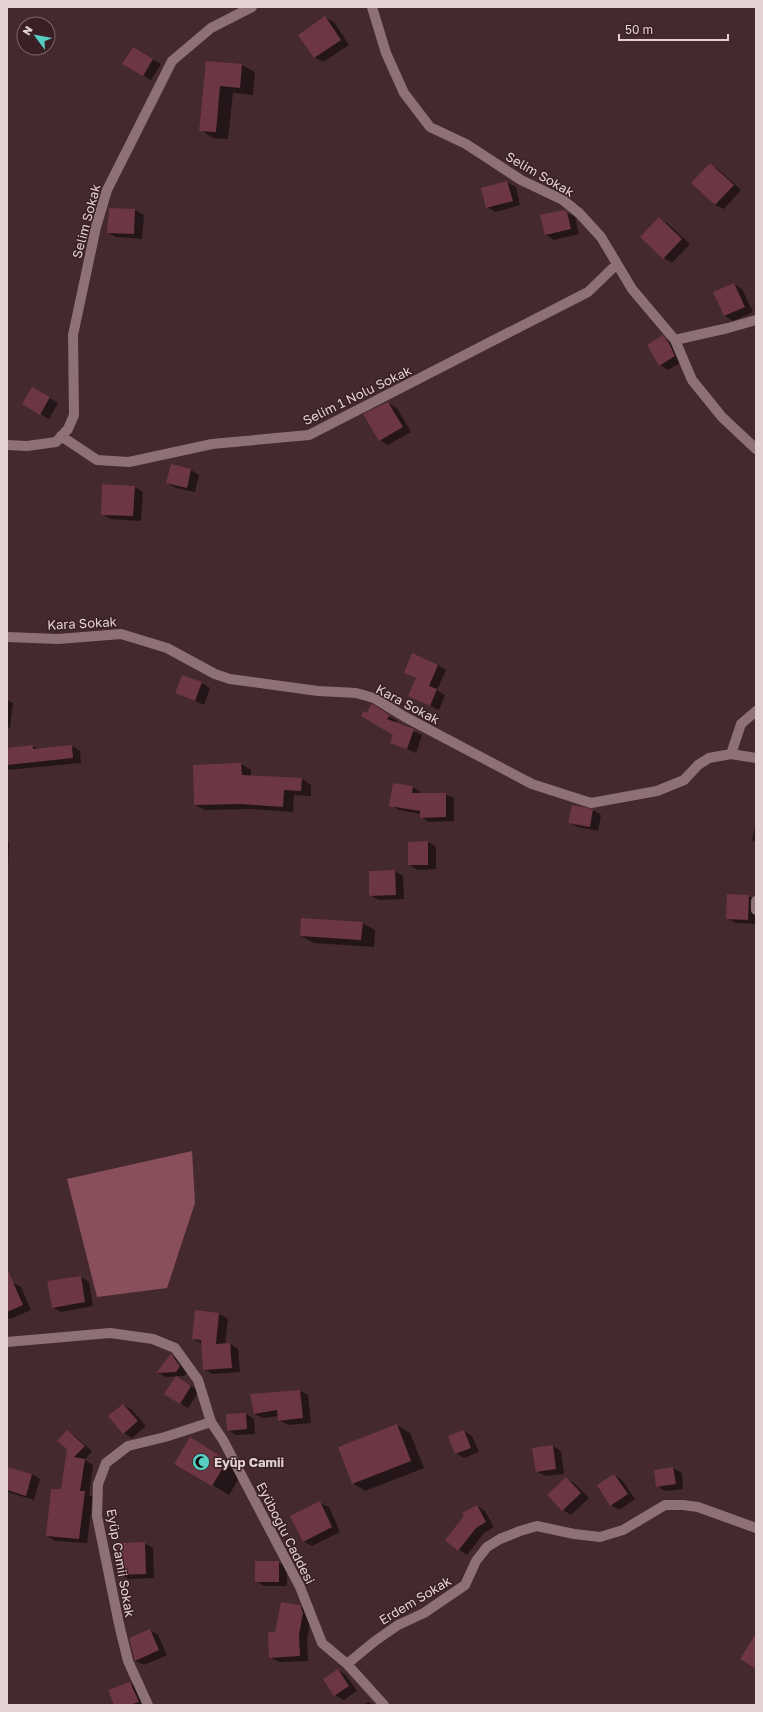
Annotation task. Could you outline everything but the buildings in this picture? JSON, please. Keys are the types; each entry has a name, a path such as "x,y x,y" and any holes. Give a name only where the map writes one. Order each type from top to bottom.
{"street":[{"name":"Selim Sokak","path":"61,436 68,429 74,415 73,335 96,227 107,190 172,61 211,28 252,7"},
{"name":"Selim Sokak","path":"372,7 386,53 404,93 430,127 466,144 521,180 563,200 578,213 601,237 632,289 675,340 692,380 722,416 756,449"},
{"name":"Selim 1 Nolu Sokak","path":"61,436 97,460 129,462 212,444 309,435 588,292 617,264"},
{"path":"675,340 756,320"},
{"path":"7,445 27,446 56,442 61,436"},
{"name":"Kara Sokak","path":"7,636 58,639 121,634 167,648 215,674 230,679 318,691 356,693 374,698 405,717 532,784 591,803 657,791 684,780 698,766 709,758 731,754 756,758"},
{"path":"731,754 740,724 756,712"},
{"path":"756,901 756,910"},
{"name":"Eyüboğlu Caddesi","path":"7,1342 110,1333 153,1339 175,1348 198,1380 211,1422 224,1440 300,1587 322,1643 347,1664 384,1705"},
{"name":"Eyüp Camii Sokak","path":"148,1705 128,1661 119,1624 97,1516 98,1484 106,1464 128,1446 165,1437 211,1422"},
{"name":"Erdem Sokak","path":"347,1664 375,1641 398,1625 424,1613 465,1585 476,1561 487,1547 500,1539 520,1531 537,1526 574,1534 600,1537 623,1530 665,1505 698,1507 756,1528"}],"shaded area":[{"path":"192,1151 195,1203 167,1288 97,1297 67,1179"}],"place":[{"name":"Eyüp Camii","path":"201,1462"}]}
